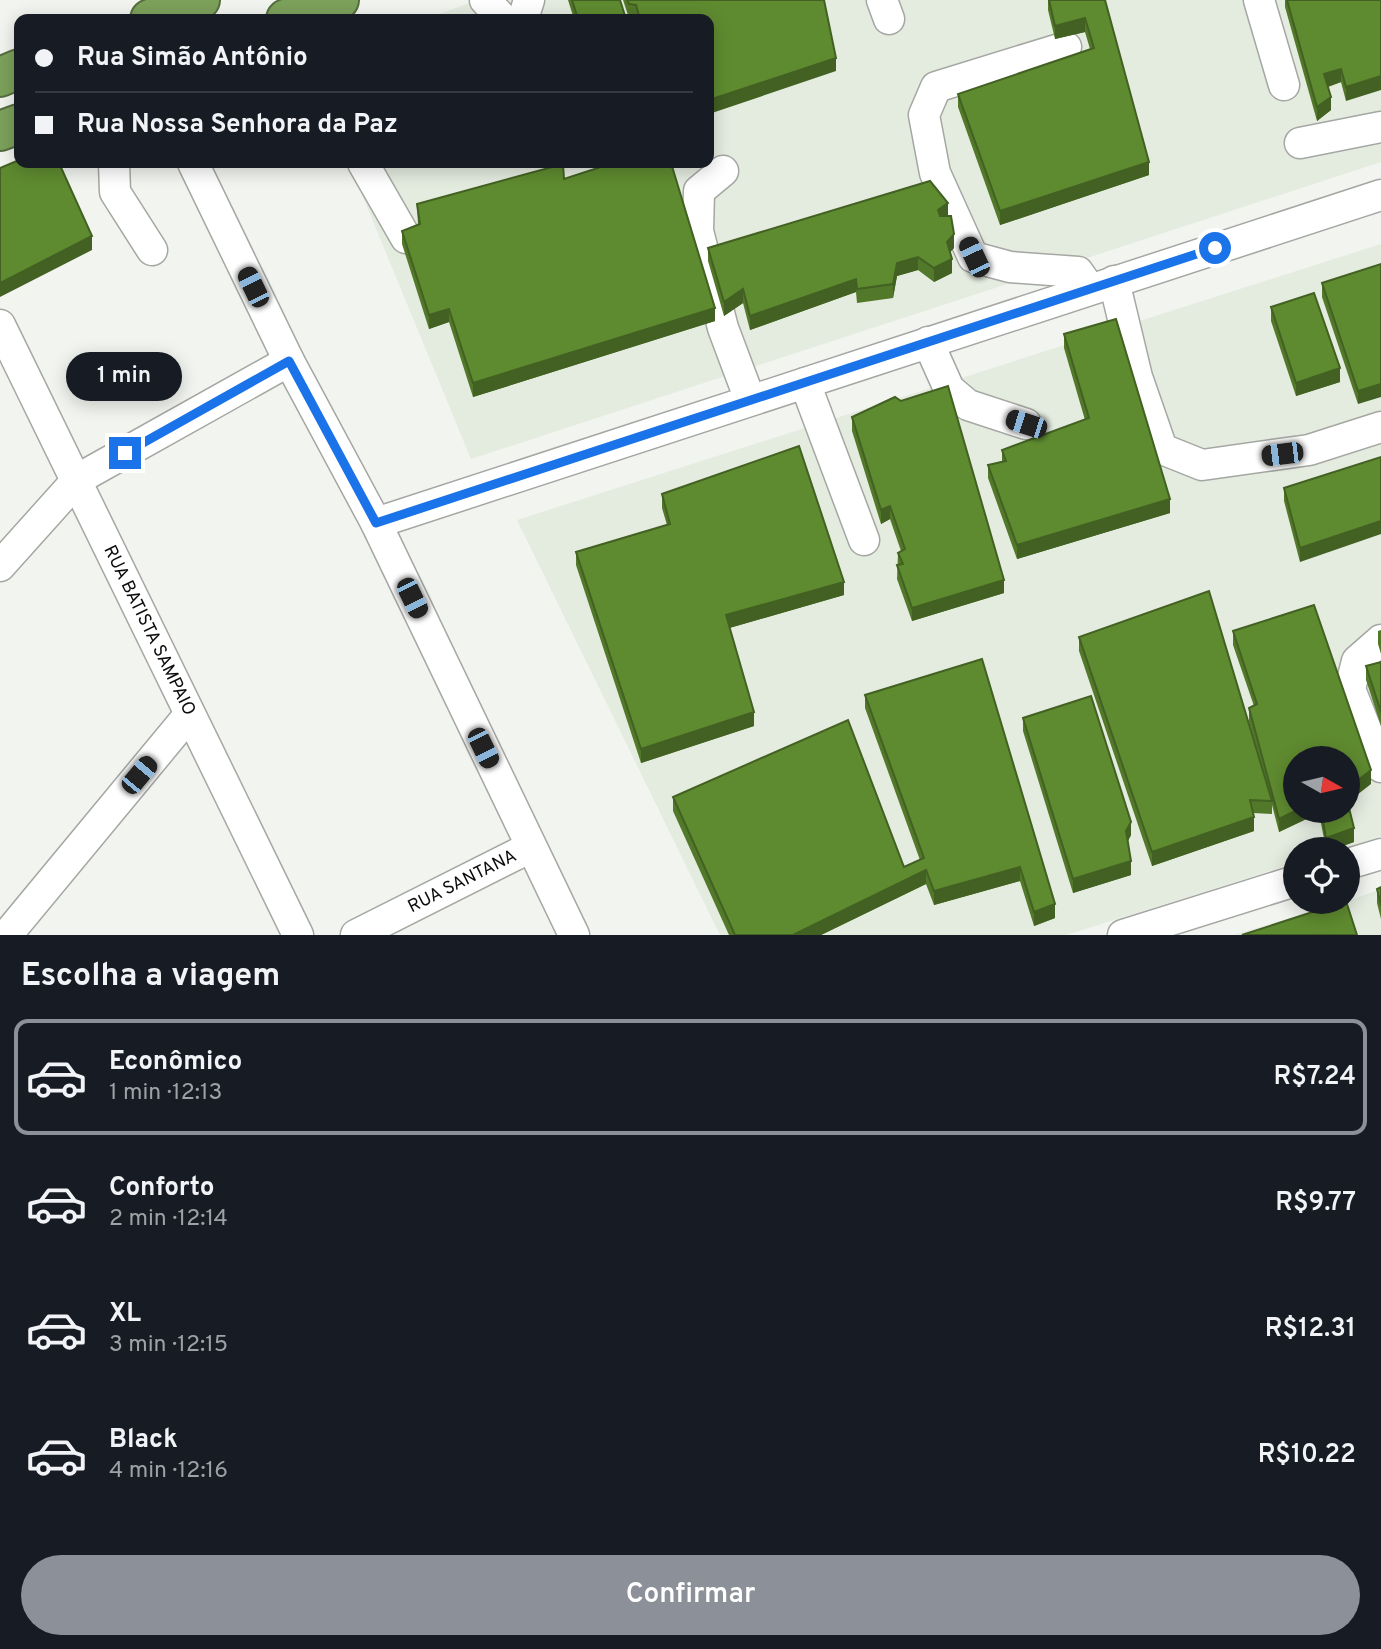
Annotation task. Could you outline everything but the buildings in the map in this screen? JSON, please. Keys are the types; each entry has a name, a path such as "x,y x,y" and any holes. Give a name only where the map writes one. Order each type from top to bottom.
{"highway":[{"path":"163,14 200,0"},
{"path":"302,14 339,0"}],"street":[{"path":"485,0 498,14"},
{"path":"1259,0 1284,85"},
{"path":"1066,47 936,87 924,115 935,173 974,257 1010,267 1078,272 1102,285 1162,449 1202,465 1309,450 1381,427"},
{"path":"1300,143 1381,127"},
{"path":"114,168 115,192 152,250"},
{"path":"195,168 289,361 376,523 574,935"},
{"path":"366,168 406,238"},
{"path":"723,172 699,191 698,231 723,328 750,400"},
{"path":"376,523 1381,195"},
{"name":"RUA BATISTA SAMPAIO","path":"0,325 78,479 189,715 298,935"},
{"path":"928,342 949,388 968,405 1026,424"},
{"path":"0,566 78,479 289,361"},
{"path":"805,383 864,540"},
{"path":"1381,640 1357,661 1350,689 1381,767"},
{"path":"7,935 189,715"},
{"name":"RUA SANTANA","path":"356,935 531,848"},
{"path":"1360,860 1381,854"},
{"path":"1123,935 1283,885"}],"shaded area":[{"path":"477,0 1381,0 1381,162 471,459 351,168 714,168 714,14 440,14"},
{"path":"1381,244 1381,836 1360,843 1360,837 1283,837 1283,867 1066,935 720,935 517,520"},
{"path":"1381,889 1381,935 1233,935 1304,914 1360,914 1360,897"}],"route":[{"path":"125,453 289,361 376,523 1215,248"}]}
